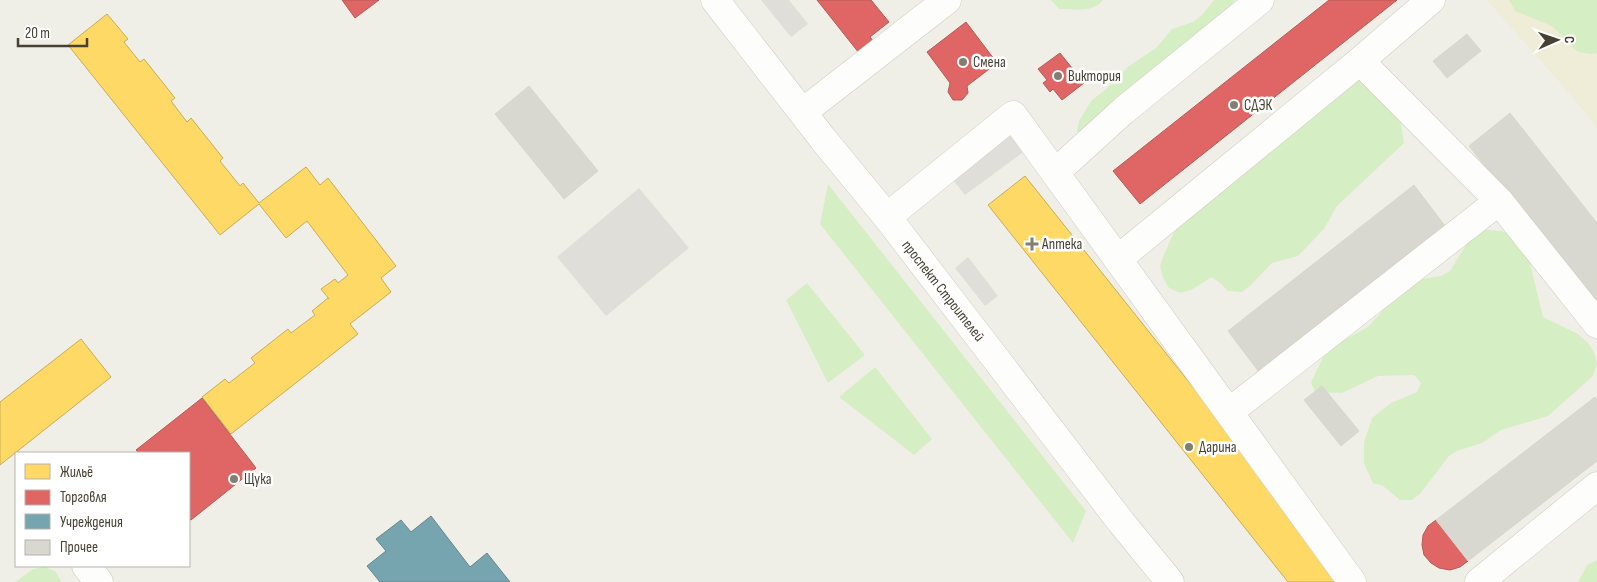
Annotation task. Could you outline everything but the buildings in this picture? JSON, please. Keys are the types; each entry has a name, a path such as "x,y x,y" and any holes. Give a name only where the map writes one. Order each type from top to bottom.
{"street":[{"name":"проспект Строителей","path":"715,0 887,217 1170,582"},
{"path":"803,112 947,0"},
{"path":"1056,172 1123,111 1260,0"},
{"path":"1118,259 1360,61 1431,0"},
{"path":"1360,61 1500,201 1597,324"},
{"path":"887,217 1013,115 1352,582"},
{"path":"1229,412 1500,201"},
{"path":"1479,582 1597,486"},
{"path":"87,567 99,582"}],"shaded area":[{"path":"761,0 789,0 808,24 791,37"},
{"path":"1487,0 1597,0 1597,129 1575,100"},
{"path":"1011,130 1026,150 965,195 950,176"},
{"path":"639,188 689,248 606,316 557,257"},
{"path":"968,257 998,296 985,306 955,268"}],"green space":[{"path":"1051,0 1103,0 1089,9 1077,10 1059,9"},
{"path":"1214,0 1235,0 1153,92 1091,132 1077,132 1079,121 1091,101 1129,66 1156,48 1172,29 1193,22 1202,15"},
{"path":"1509,0 1597,0 1597,53 1578,52 1552,26 1515,11"},
{"path":"1355,78 1364,83 1371,93 1399,113 1404,143 1337,206 1324,229 1298,256 1272,263 1242,292 1228,291 1212,277 1191,290 1180,293 1169,288 1163,278 1160,266 1182,213 1299,118 1320,112 1345,85"},
{"path":"828,184 1086,511 1073,543 820,224"},
{"path":"1481,229 1526,234 1530,263 1543,317 1578,334 1589,344 1597,364 1593,376 1548,416 1501,430 1482,443 1457,451 1449,456 1420,494 1412,500 1400,500 1383,486 1373,483 1364,464 1364,442 1372,418 1391,403 1417,392 1421,383 1414,375 1378,376 1342,393 1315,392 1311,382 1327,349 1368,327 1404,287 1416,280 1441,276 1450,271 1470,238"},
{"path":"807,283 865,355 828,383 786,300"},
{"path":"875,367 932,439 914,455 839,397"},
{"path":"1597,560 1597,582 1578,582 1587,565"},
{"path":"44,567 55,571 62,582 15,582 33,569"}],"place":[{"name":"Смена","path":"963,62"},
{"name":"Виктория","path":"1058,76"},
{"name":"СДЭК","path":"1234,105"},
{"name":"Аптека","path":"1032,244"},
{"name":"Дарина","path":"1189,447"},
{"name":"Щука","path":"234,479"}]}
